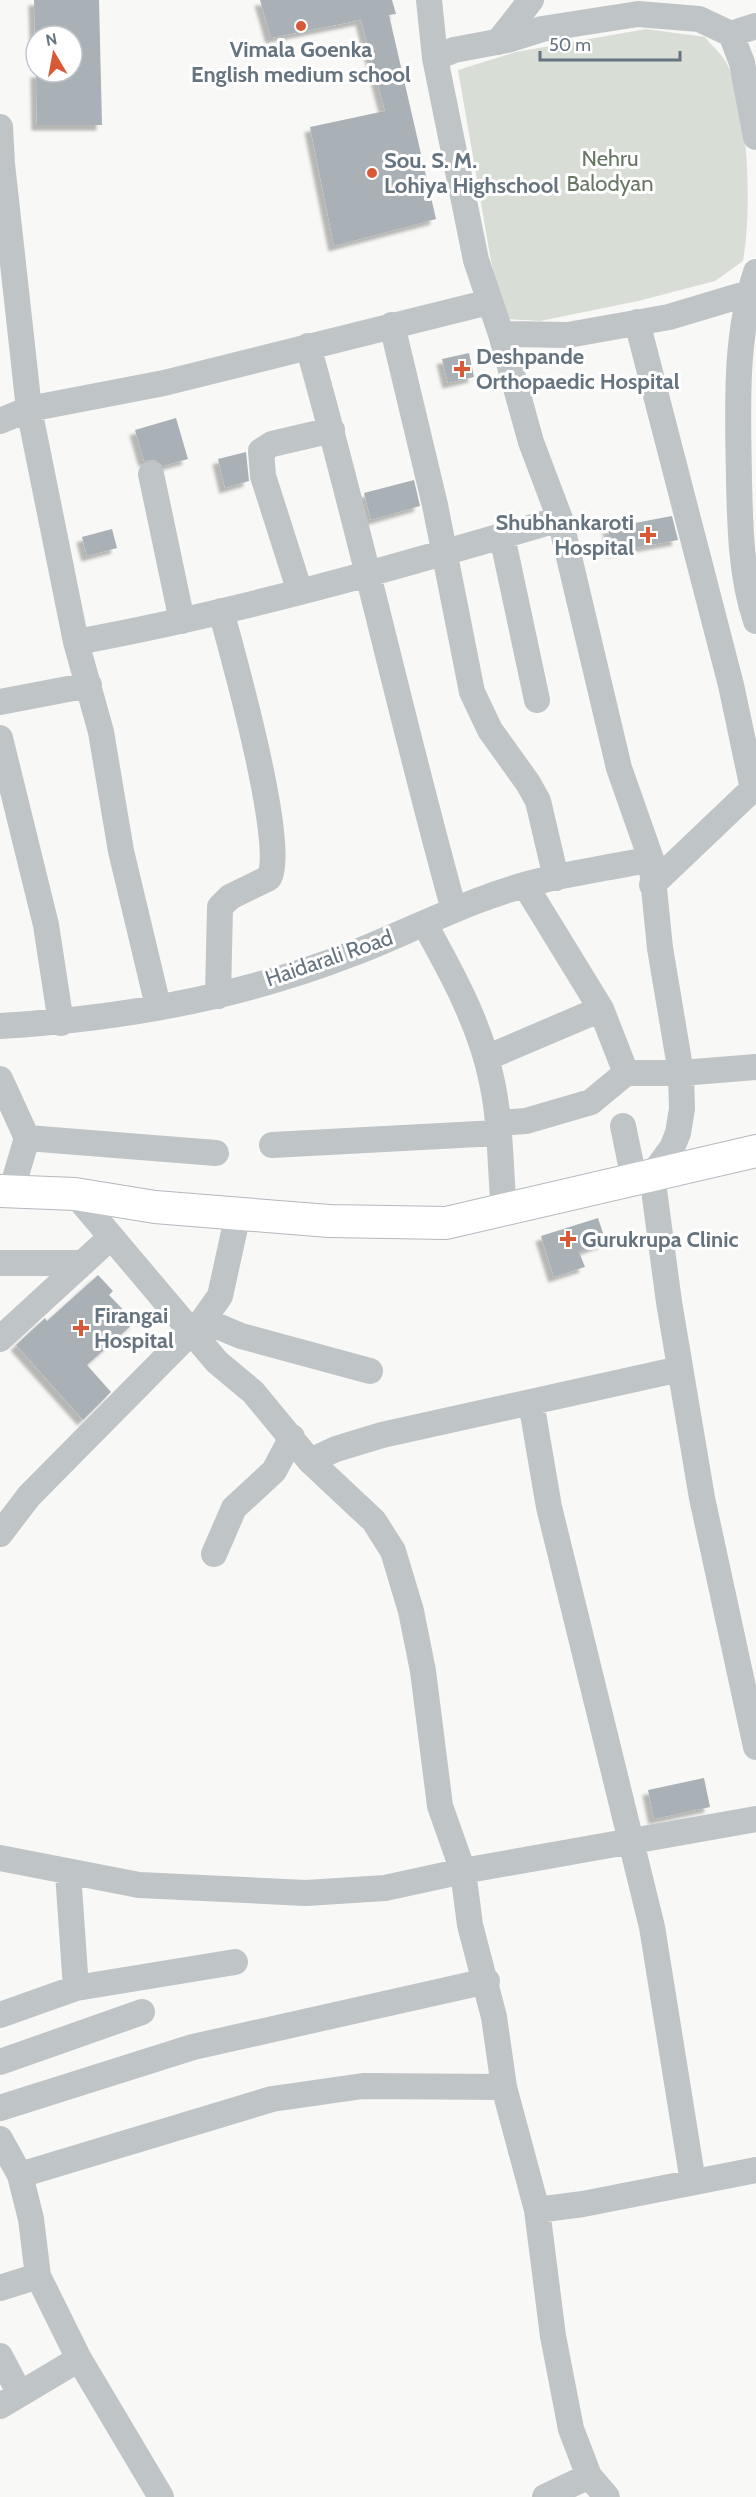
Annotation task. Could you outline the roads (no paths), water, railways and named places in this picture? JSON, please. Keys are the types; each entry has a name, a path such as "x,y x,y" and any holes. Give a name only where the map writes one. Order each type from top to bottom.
{"main road":[{"path":"5,1192 75,1194 155,1207 329,1221 446,1223 756,1151"}],"street":[{"path":"429,0 435,58 476,260 501,334 531,442 560,519 619,768 651,859 652,885 681,1073 678,1133 672,1148 643,1177"},
{"path":"498,42 531,0"},
{"path":"435,58 454,50 498,42 542,29 638,14 699,19 731,34 756,26"},
{"path":"731,34 742,63 756,137"},
{"path":"0,127 29,409 76,642 101,732 122,851 158,1006"},
{"path":"501,334 568,335 669,317 753,282 749,341 738,376 747,414 748,509 741,536 753,590 756,621"},
{"path":"0,421 29,409 164,383 489,302"},
{"path":"637,321 731,685 754,788 652,885"},
{"path":"392,325 444,554 472,692 490,730 538,801 556,878"},
{"path":"308,346 332,430 369,573 401,712 454,910"},
{"path":"300,592 263,476 261,452 272,444 332,430"},
{"path":"151,474 182,621"},
{"path":"76,642 182,621 300,592 444,554 560,519"},
{"path":"502,536 537,700"},
{"path":"218,996 220,907 230,897 269,878 273,872 274,854 266,796 221,611"},
{"path":"0,702 89,685"},
{"path":"0,738 46,925 61,1023"},
{"name":"Haidarali Road","path":"0,1026 61,1023 218,996 352,954 454,910 525,885 651,859"},
{"path":"525,885 602,1009 626,1073"},
{"path":"424,923 451,971 486,1058 498,1128 504,1210"},
{"path":"486,1058 602,1009"},
{"path":"272,1145 498,1128 591,1102 626,1073 681,1073 756,1067"},
{"path":"0,1079 27,1138 5,1192"},
{"path":"623,1126 643,1177 702,1498 756,1748"},
{"path":"27,1138 216,1153"},
{"path":"75,1194 111,1237 198,1325 217,1362 253,1392 310,1461 374,1521 393,1551 411,1611 423,1671 440,1806 463,1871 470,1925 487,1981 504,2086 537,2210 553,2336 571,2429 589,2476 607,2497"},
{"path":"0,1534 28,1496 198,1325 219,1296 238,1214"},
{"path":"0,1339 111,1237"},
{"path":"0,1263 83,1263"},
{"path":"198,1325 370,1371"},
{"path":"310,1461 336,1449 382,1435 680,1370"},
{"path":"531,1402 549,1507 652,1927 693,2182"},
{"path":"214,1554 234,1508 274,1471 292,1437"},
{"path":"0,1498 28,1496"},
{"path":"0,1858 139,1885 306,1893 385,1888 463,1871 756,1819"},
{"path":"68,1873 76,1988"},
{"path":"0,2015 76,1988 236,1962"},
{"path":"0,2108 193,2047 487,1981"},
{"path":"0,2062 142,2012"},
{"path":"20,2175 272,2099 363,2086 504,2086"},
{"path":"0,2139 20,2175 31,2219 38,2276 80,2359 161,2497"},
{"path":"537,2210 756,2170"},
{"path":"0,2288 38,2276"},
{"path":"0,2356 10,2400 80,2359"},
{"path":"545,2497 589,2476"}],"place":[{"name":"Vimala Goenka English medium school","path":"301,26"},
{"name":"Sou. S. M. Lohiya Highschool","path":"372,173"},
{"name":"Deshpande Orthopaedic Hospital","path":"462,369"},
{"name":"Shubhankaroti Hospital","path":"648,535"},
{"name":"Gurukrupa Clinic","path":"568,1239"},
{"name":"Firangai Hospital","path":"81,1328"}],"park label":[{"name":"Nehru Balodyan","path":"610,170"}]}
